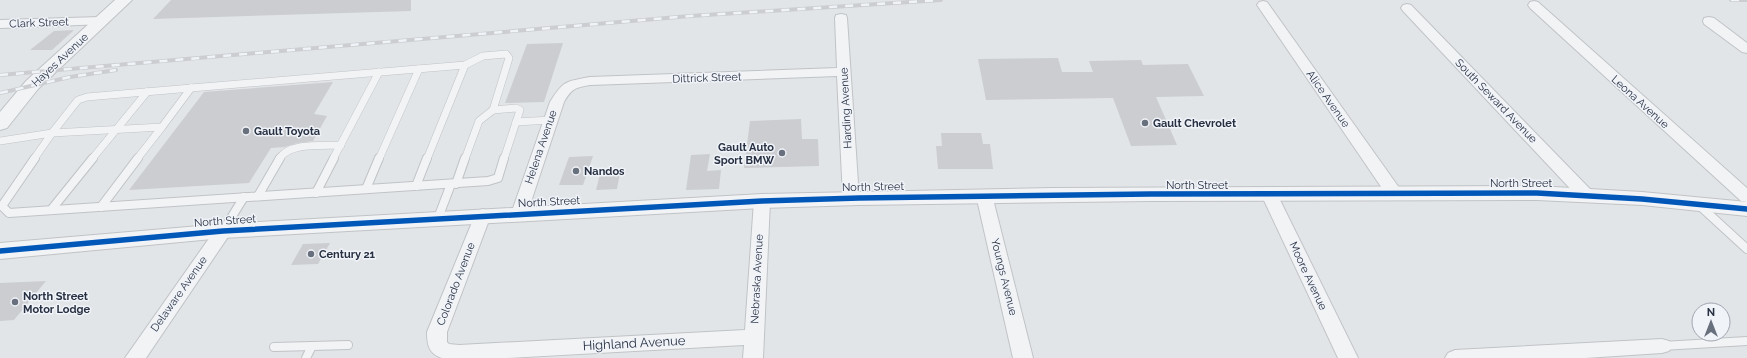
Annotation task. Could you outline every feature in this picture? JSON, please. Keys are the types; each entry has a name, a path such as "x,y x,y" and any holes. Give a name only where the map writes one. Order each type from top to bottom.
{"street":[{"name":"Hayes Avenue","path":"0,124 32,85 124,0"},
{"name":"Alice Avenue","path":"1263,5 1394,193"},
{"name":"Leona Avenue","path":"1534,5 1747,197"},
{"name":"South Seward Avenue","path":"1407,8 1584,194"},
{"name":"Harding Avenue","path":"841,18 851,198"},
{"name":"Clark Street","path":"0,24 101,21"},
{"path":"1709,21 1747,49"},
{"name":"Dittrick Street","path":"570,85 590,81 681,79 844,72"},
{"name":"Helena Avenue","path":"519,214 557,102 565,88 570,85"},
{"name":"North Street","path":"0,250 223,231 483,215 851,198 984,195 1394,193 1584,194 1698,203 1747,209"},
{"name":"Moore Avenue","path":"1269,194 1348,358"},
{"name":"Youngs Avenue","path":"984,195 1023,358"},
{"name":"Nebraska Avenue","path":"753,358 753,337 762,201"},
{"name":"Colorado Avenue","path":"444,350 437,345 437,332 483,215"},
{"name":"Delaware Avenue","path":"135,358 223,231"},
{"name":"Highland Avenue","path":"444,350 459,353 753,337"},
{"path":"1456,358 1662,346"}],"lane":[{"path":"438,218 453,184 479,121 493,110 516,108 520,110 498,178 488,181 453,184 366,190 8,213 2,206 52,133 78,100 87,97 465,65 483,56 506,54 509,58 493,110"},
{"path":"416,186 465,65"},
{"path":"366,190 419,68"},
{"path":"316,193 379,72"},
{"path":"101,207 191,88"},
{"path":"51,210 146,92"},
{"path":"516,122 551,120"},
{"path":"0,141 52,133 162,127"},
{"path":"258,196 283,153 292,148 341,145"},
{"path":"223,231 244,197"},
{"path":"1698,203 1747,249"},
{"path":"1662,346 1747,341"},
{"path":"274,347 348,345"},
{"path":"306,358 312,346"}],"building":[{"path":"171,0 411,0 411,11 153,19"},
{"path":"74,30 52,50 30,50 54,31"},
{"path":"563,43 544,102 505,103 527,44"},
{"name":"Gault Chevrolet","path":"1058,58 1062,72 1093,72 1089,61 1141,60 1143,65 1188,64 1204,96 1156,97 1177,145 1131,146 1113,98 986,100 978,59"},
{"name":"Gault Toyota","path":"333,82 314,114 327,116 313,141 297,143 285,147 271,148 249,183 129,190 204,92"},
{"name":"Gault Auto Sport BMW","path":"801,119 802,139 818,139 819,166 744,168 750,121"},
{"path":"941,133 981,133 983,144 990,144 993,169 938,169 936,146 942,146"},
{"path":"710,154 707,171 721,170 719,189 686,190 691,155"},
{"name":"Nandos","path":"593,156 583,185 559,185 569,157"},
{"path":"620,173 617,189 596,190 600,174"},
{"name":"Century 21","path":"330,243 318,264 291,265 303,244"},
{"name":"North Street Motor Lodge","path":"46,281 14,320 0,321 0,283"}],"railway":[{"path":"0,75 690,16 941,0"},
{"path":"1731,0 1747,0"},
{"path":"0,93 70,77 116,70"}],"cycle path":[{"path":"0,251 223,231 762,201 859,198 1150,194 1537,193 1590,195 1695,203 1747,209"}],"place":[{"name":"Gault Chevrolet","path":"1145,123"},
{"name":"Gault Toyota","path":"246,131"},
{"name":"Gault Auto Sport BMW","path":"782,153"},
{"name":"Nandos","path":"576,171"},
{"name":"Century 21","path":"311,254"},
{"name":"North Street Motor Lodge","path":"15,302"}]}
